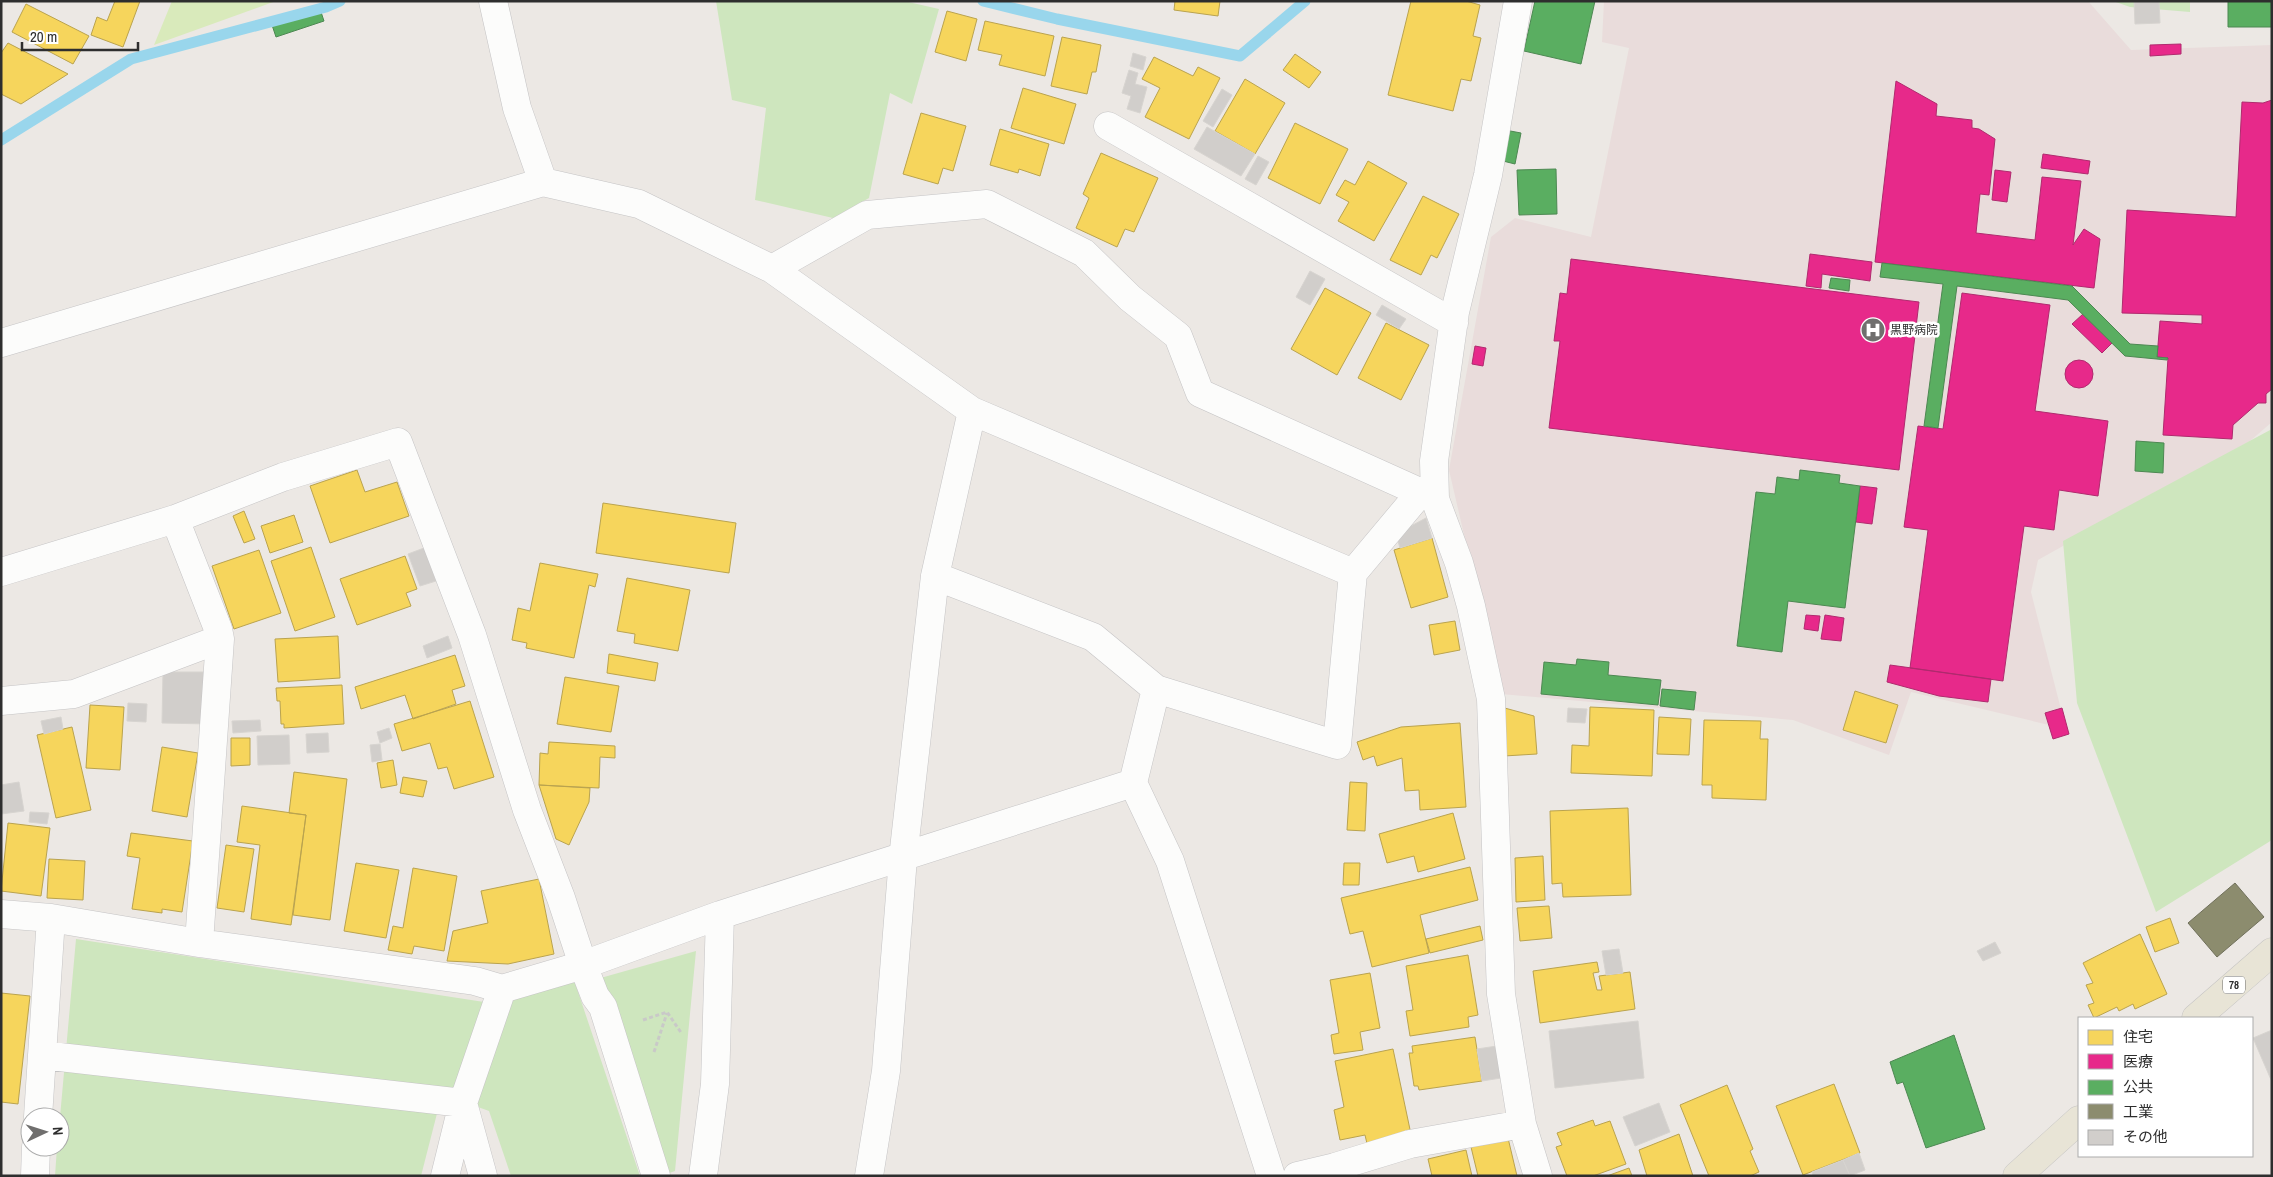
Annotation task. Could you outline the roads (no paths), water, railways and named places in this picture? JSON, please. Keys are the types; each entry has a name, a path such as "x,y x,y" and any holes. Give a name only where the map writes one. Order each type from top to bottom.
{"main road":[{"name":"78","path":"2197,1017 2272,952"},
{"path":"2017,1176 2078,1121"}],"street":[{"path":"493,1 516,108 543,182"},
{"path":"1518,1 1488,175 1454,323 1428,496 1461,571 1491,699 1501,994 1522,1124 1538,1176"},
{"path":"1108,126 1454,323"},
{"path":"1,343 543,182 639,204 772,269 972,411 1352,573"},
{"path":"772,269 867,215 987,204 1084,253 1130,298 1178,336 1200,393 1428,496"},
{"path":"869,1176 886,1071 903,858 935,576 972,411"},
{"path":"1,572 175,519 283,477 398,442 472,635 527,810 561,898 583,965 596,996 603,1007 656,1176"},
{"path":"935,576 1093,637 1156,689 1337,745 1352,573 1428,496"},
{"path":"175,519 220,638 199,943"},
{"path":"1,701 74,694 220,638"},
{"path":"1156,689 1133,783 1170,861 1271,1176"},
{"path":"1,914 51,918 199,943 475,981 502,989 583,965 720,915 1133,783"},
{"path":"703,1176 715,1084 720,915"},
{"path":"39,1107 51,918"},
{"path":"445,1176 464,1103 502,989"},
{"path":"42,1054 464,1103"},
{"path":"464,1103 483,1176"},
{"path":"1297,1176 1335,1168 1410,1144 1522,1124"},
{"path":"34,1176 35,1157"}],"waterway":[{"path":"1,140 131,59 326,7 340,1"},
{"path":"983,1 1057,19 1240,56 1305,1"}],"place":[{"name":"黒野病院","path":"1873,330"}]}
